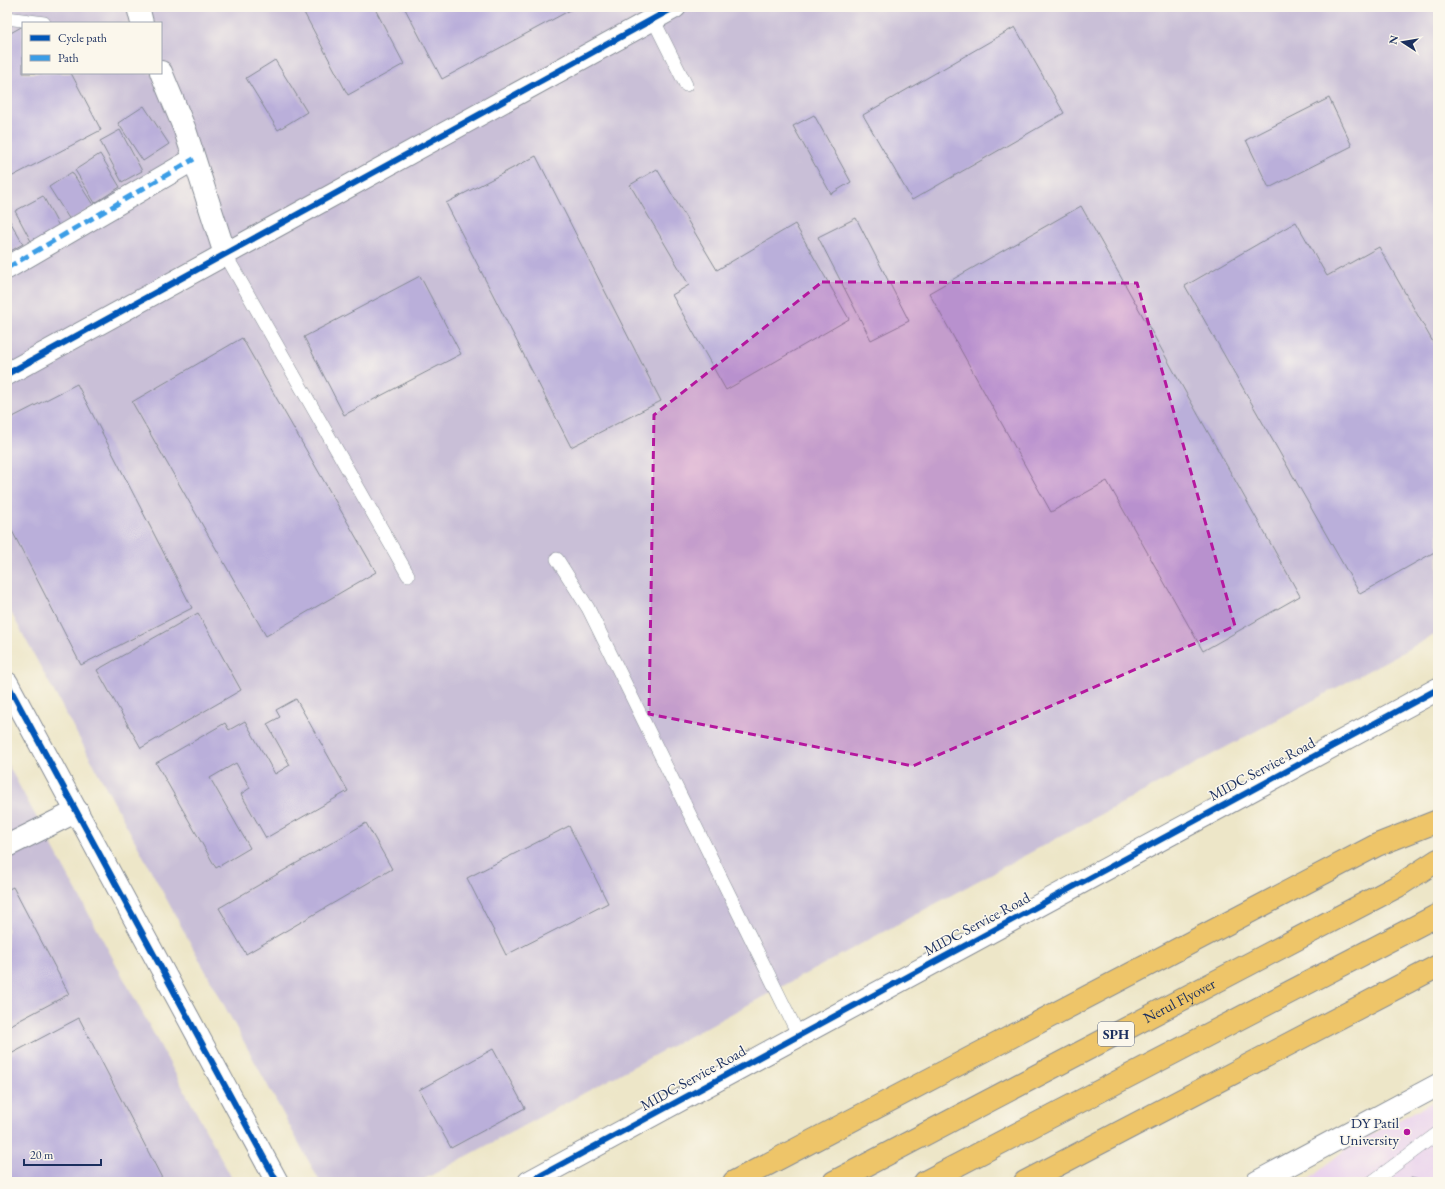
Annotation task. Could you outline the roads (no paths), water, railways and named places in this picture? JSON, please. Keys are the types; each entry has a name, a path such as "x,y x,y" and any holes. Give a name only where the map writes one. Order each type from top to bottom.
{"highway":[{"path":"734,1182 1377,845 1438,821"},
{"name":"Nerul Flyover","path":"834,1182 1398,886 1438,860"},
{"path":"925,1182 1438,915"},
{"path":"1025,1182 1438,966"}],"street":[{"path":"138,7 142,22"},
{"path":"7,374 675,7"},
{"path":"162,74 185,130 225,254"},
{"path":"7,268 194,160"},
{"path":"7,683 277,1182"},
{"name":"MIDC Service Road","path":"530,1182 1438,689"},
{"path":"7,846 77,811"},
{"path":"1257,1182 1438,1085"}],"lane":[{"path":"7,18 37,22"},
{"path":"653,19 686,85"},
{"path":"225,254 408,575"},
{"path":"557,559 588,608 799,1036"},
{"path":"1372,1182 1438,1133"}],"place":[{"name":"DY Patil University","path":"1407,1132"}]}
